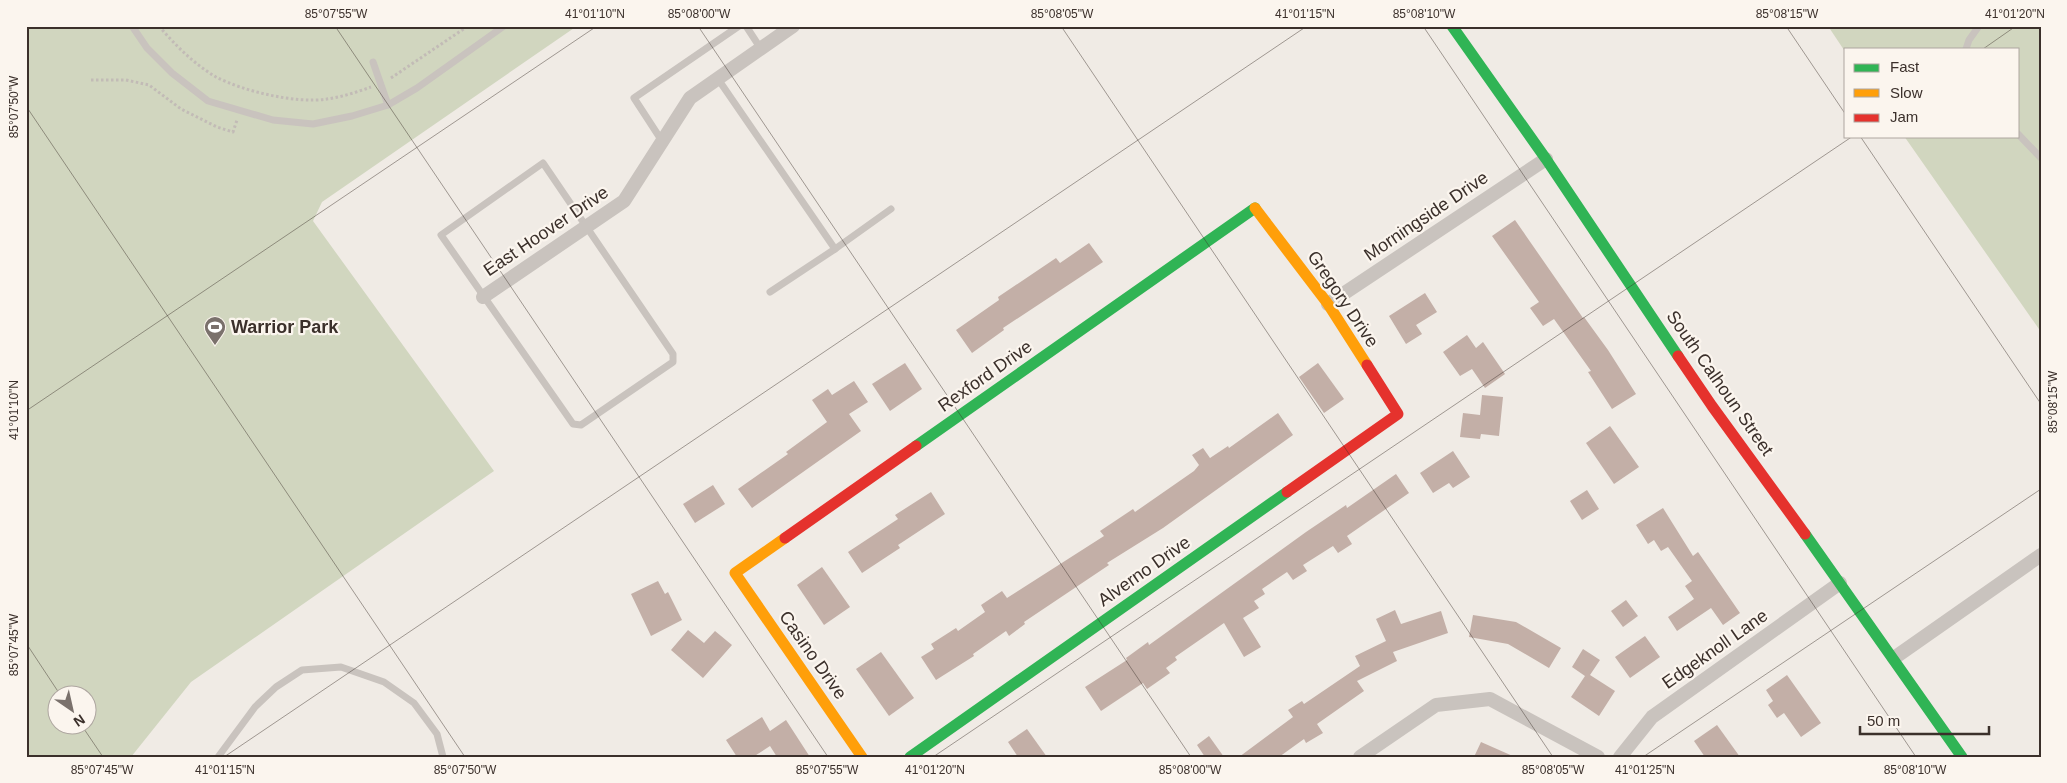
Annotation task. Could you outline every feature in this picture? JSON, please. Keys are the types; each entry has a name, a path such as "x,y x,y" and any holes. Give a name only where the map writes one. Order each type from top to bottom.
{"street":[{"name":"East Hoover Drive","path":"483,297 624,200 690,98 792,26"},
{"name":"South Calhoun Street","path":"1452,26 1546,159 1712,406 1894,658 1962,757"},
{"name":"Morningside Drive","path":"1328,304 1546,159"},
{"name":"Gregory Drive","path":"1256,206 1328,304 1398,414"},
{"name":"Rexford Drive","path":"735,573 1256,206"},
{"name":"Alverno Drive","path":"910,757 1398,414"},
{"path":"1894,658 2041,555"},
{"name":"Casino Drive","path":"735,573 862,757"},
{"name":"Edgeknoll Lane","path":"1620,757 1652,717 1840,583"},
{"path":"1360,757 1436,705 1490,699 1598,757"}],"lane":[{"path":"132,26 147,48 179,79 208,101 273,120 313,124 352,116 388,105 417,88 504,26"},
{"path":"662,141 634,98 739,26"},
{"path":"746,26 761,48"},
{"path":"1966,48 1969,40 1979,26"},
{"path":"373,62 388,105"},
{"path":"718,79 835,249"},
{"path":"2020,136 2041,158"},
{"path":"543,163 586,225 674,354 673,362 581,425 573,424 441,235 543,163"},
{"path":"770,292 891,209"},
{"path":"218,757 255,707 276,687 302,670 341,667 384,682 414,703 438,734 444,757"}],"path":[{"path":"159,26 190,59 216,76 246,90 285,98 326,100 360,91 396,76 468,26"},
{"path":"91,80 126,80 149,85 180,109 217,127 234,132 246,90"}],"green space":[{"name":"Warrior Park","path":"26,26 577,26 322,202 313,221 494,471 191,682 131,757 26,757"},
{"path":"1828,26 2041,26 2041,332 1905,138 2020,138 2020,48 1844,48 1844,50"}],"building":[{"path":"1515,220 1583,318 1608,350 1636,394 1612,409 1588,372 1591,371 1554,319 1543,326 1530,308 1539,302 1492,236"},
{"path":"1089,243 1103,262 1003,328 1004,330 972,353 956,330 999,300 998,297 1056,258 1060,263"},
{"path":"1425,293 1437,312 1416,325 1422,334 1406,344 1389,316"},
{"path":"1467,335 1476,348 1483,342 1505,374 1485,388 1472,369 1460,376 1443,352"},
{"path":"905,363 922,389 890,411 872,384"},
{"path":"1318,363 1344,399 1324,413 1299,377"},
{"path":"854,381 868,402 849,414 861,431 752,508 738,489 788,454 786,452 827,422 812,400 828,389 832,395"},
{"path":"1482,395 1503,397 1499,436 1481,434 1480,439 1460,437 1463,413 1480,415"},
{"path":"1278,413 1293,435 1163,528 1107,563 1109,565 1024,622 1025,624 1009,636 1006,631 973,654 974,656 936,680 921,657 934,649 931,644 956,628 958,631 985,612 981,605 1002,591 1007,598 1104,536 1100,531 1133,509 1135,512 1194,471 1199,465 1192,455 1203,448 1210,458 1228,446 1229,448"},
{"path":"1610,426 1639,467 1614,484 1586,443"},
{"path":"1453,451 1470,477 1453,488 1449,483 1433,493 1420,473"},
{"path":"1396,474 1409,493 1347,536 1352,544 1338,553 1333,546 1303,565 1307,571 1293,580 1287,572 1262,589 1265,594 1254,601 1259,608 1243,618 1261,647 1244,657 1224,623 1175,657 1177,660 1166,668 1170,673 1147,689 1143,683 1101,711 1085,687 1127,660 1126,658 1148,642 1149,645 1306,532 1346,505 1347,508"},
{"path":"713,485 725,504 695,523 683,504"},
{"path":"1587,490 1599,509 1582,520 1570,501"},
{"path":"931,492 945,514 898,545 900,548 862,573 848,552 898,519 895,515"},
{"path":"1663,508 1693,556 1698,552 1740,613 1723,625 1711,608 1677,631 1668,617 1694,599 1685,586 1692,581 1668,547 1661,551 1654,540 1648,544 1636,525"},
{"path":"822,567 850,607 824,625 797,585"},
{"path":"658,581 665,594 668,592 682,620 651,636 631,594"},
{"path":"1626,600 1638,616 1623,627 1611,611"},
{"path":"1395,610 1401,624 1441,611 1448,633 1393,652 1397,661 1357,681 1364,691 1317,724 1323,733 1306,743 1304,739 1279,757 1239,757 1293,717 1288,710 1302,701 1304,704 1360,666 1355,656 1386,641 1376,619"},
{"path":"1473,615 1516,622 1561,648 1549,668 1508,644 1469,637"},
{"path":"688,630 704,643 715,631 732,645 703,678 671,650"},
{"path":"1645,636 1660,657 1630,678 1615,657"},
{"path":"1583,649 1600,660 1590,675 1615,691 1599,716 1571,697 1585,676 1572,667"},
{"path":"881,652 914,698 889,716 856,669"},
{"path":"1787,675 1821,723 1801,737 1784,713 1777,718 1768,705 1773,701 1766,690"},
{"path":"762,717 770,731 786,720 810,757 777,757 770,746 753,757 737,757 726,740"},
{"path":"1717,725 1740,757 1705,757 1694,741"},
{"path":"1027,729 1047,757 1018,757 1008,742"},
{"path":"1209,736 1224,757 1205,757 1197,745"},
{"path":"1481,742 1515,757 1474,757"}],"traffic: fast":[{"path":"1452,26 1546,159 1678,356"},
{"path":"916,446 1255,208"},
{"path":"910,757 1287,492"},
{"path":"1805,534 1962,757"}],"traffic: slow":[{"path":"1255,208 1328,304 1367,365"},
{"path":"785,538 735,573 862,757"}],"traffic: jam":[{"path":"1678,356 1805,534"},
{"path":"1287,492 1398,414 1367,365"},
{"path":"785,538 916,446"}],"place":[{"name":"Warrior Park","path":"215,346"}]}
